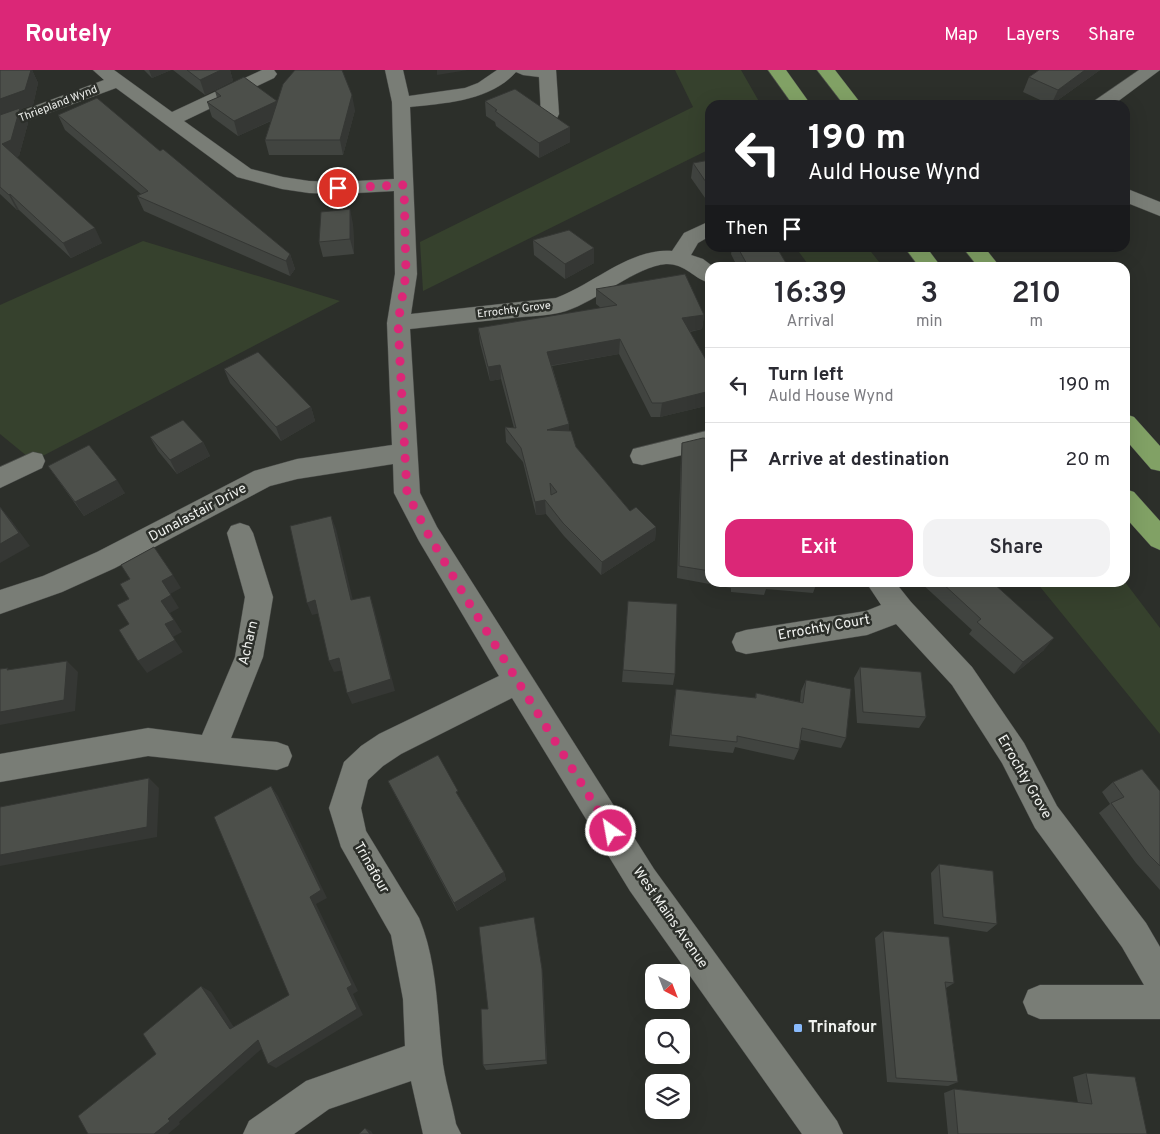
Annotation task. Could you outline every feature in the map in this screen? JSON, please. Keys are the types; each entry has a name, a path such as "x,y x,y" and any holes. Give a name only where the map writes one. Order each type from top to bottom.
{"highway":[{"path":"777,70 798,100"},
{"path":"826,70 849,100"},
{"path":"919,252 927,262"},
{"path":"977,252 986,262"},
{"path":"1130,429 1160,462"},
{"path":"1130,505 1160,540"}],"street":[{"name":"West Mains Avenue","path":"394,70 401,102 404,185 406,274 398,323 407,493 433,542 642,880 824,1134"},
{"path":"401,102 470,93 492,83 508,70"},
{"path":"523,70 548,72 550,114"},
{"path":"1108,100 1151,70"},
{"path":"170,120 268,74"},
{"path":"109,76 244,173 282,183 309,187 338,188 404,185"},
{"name":"Thriepland Wynd","path":"0,125 109,76"},
{"path":"1130,196 1160,210"},
{"path":"705,230 691,238 679,256 705,270"},
{"name":"Errochty Grove","path":"398,323 559,305 584,295 633,266 663,257 679,256"},
{"path":"642,456 705,440"},
{"name":"Dunalastair Drive","path":"0,602 52,584 106,560 263,478 297,470 404,452"},
{"path":"0,478 33,461"},
{"name":"Acharn","path":"212,750 249,657 259,597 240,533"},
{"name":"Errochty Grove","path":"883,587 901,610 962,676 1012,753 1046,817 1134,936 1160,980"},
{"name":"Errochty Court","path":"746,642 867,623 901,610"},
{"name":"Trinafour","path":"442,1134 424,1058 420,999 407,930 352,836 345,808 355,772 372,756 390,744 500,689 519,683"},
{"path":"0,768 148,742 277,756"},
{"path":"1040,1002 1160,1002"},
{"path":"262,1134 319,1094 424,1058"}],"green space":[{"path":"675,70 741,70 758,100 705,100 705,151 423,291 420,242 693,107"},
{"path":"143,241 340,301 33,461 0,434 0,305"},
{"path":"799,252 871,252 879,262 806,262"},
{"path":"1040,587 1129,587 1160,628 1160,734"}],"building":[{"path":"0,70 31,70 25,90 0,99"},
{"path":"187,70 221,70 200,80"},
{"path":"295,70 342,70 352,95 340,140 265,140 283,84"},
{"path":"1039,70 1085,70 1058,90 1029,77"},
{"path":"244,77 277,101 234,121 207,102 221,96 215,91"},
{"path":"515,89 570,127 539,143 495,111 497,110 485,101"},
{"path":"97,98 160,151 163,149 290,254 286,261 137,196 148,191 58,115"},
{"path":"20,108 11,140 2,144 95,228 63,243 0,187 0,115"},
{"path":"705,161 705,181 693,163"},
{"path":"350,209 350,239 319,242 321,212"},
{"path":"569,230 594,248 565,264 533,240"},
{"path":"740,252 779,252 785,262 746,262"},
{"path":"685,274 704,315 682,318 705,358 705,392 662,403 652,403 620,339 547,352 569,424 547,430 571,431 576,447 630,511 636,507 656,527 602,562 563,523 545,500 535,502 521,448 505,427 516,428 500,365 488,367 478,328 617,305 596,289","holes":["550,483 557,492 551,495"]},
{"path":"258,352 311,407 276,427 224,369"},
{"path":"183,420 203,442 170,460 150,437"},
{"path":"705,438 705,570 679,566 682,443"},
{"path":"89,445 117,480 75,502 48,466"},
{"path":"0,507 19,533 0,544"},
{"path":"331,516 351,600 370,596 391,679 347,693 339,658 329,661 315,600 307,603 290,526"},
{"path":"154,547 173,575 162,581 171,595 161,601 174,620 165,624 175,640 138,661 119,630 129,624 117,605 129,599 120,584 130,579 121,565"},
{"path":"946,587 998,587 1054,638 1023,662 977,622 981,619"},
{"path":"628,601 677,604 675,674 623,670"},
{"path":"67,661 64,700 0,712 0,669 8,668 7,670"},
{"path":"860,667 921,672 926,717 863,712"},
{"path":"806,680 851,689 846,738 802,728 799,749 737,736 737,742 671,735 676,689 756,698 756,693 803,703"},
{"path":"438,755 458,791 456,792 504,872 454,903 388,781"},
{"path":"1142,769 1160,791 1160,866 1149,855 1111,803 1124,797 1113,782"},
{"path":"149,778 147,827 0,855 0,807"},
{"path":"271,786 321,890 310,897 352,985 347,988 357,1009 268,1064 258,1040 168,1119 170,1121 154,1134 88,1134 78,1116 156,1054 143,1034 201,986 230,1029 289,995 214,817"},
{"path":"939,864 993,871 997,924 943,917"},
{"path":"534,917 542,969 546,1060 483,1065 481,1009 488,1009 479,927"},
{"path":"883,931 949,937 954,983 945,982 958,1082 896,1078"},
{"path":"1086,1073 1135,1077 1147,1134 958,1134 954,1089 1092,1104"},
{"path":"365,1128 370,1134 359,1134"}],"place":[{"name":"Trinafour","path":"798,1028"}],"route":[{"path":"338,188 404,185 406,274 398,323 407,493 428,534 469,603 611,831"}]}
